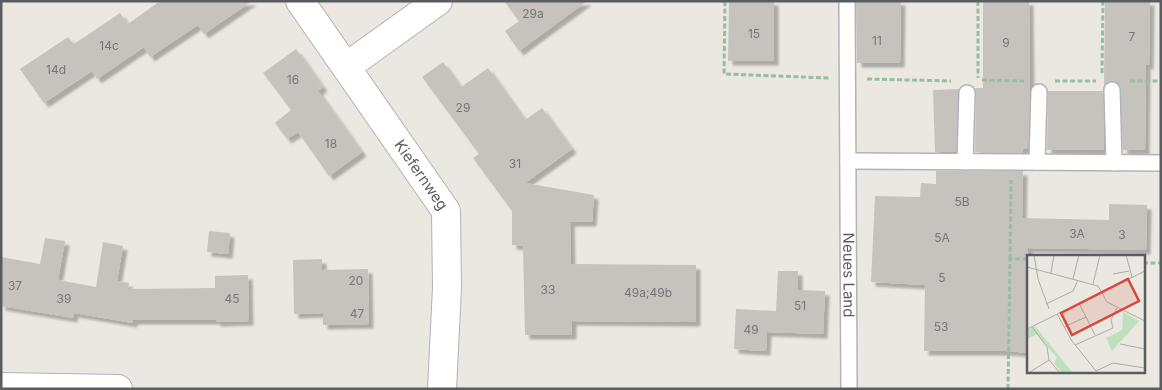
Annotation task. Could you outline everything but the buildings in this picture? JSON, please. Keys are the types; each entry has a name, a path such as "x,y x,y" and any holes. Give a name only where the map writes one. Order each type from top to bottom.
{"street":[{"name":"Kiefernweg","path":"300,1 446,211 446,288 442,389"},
{"path":"346,67 438,1"},
{"path":"1,387 118,389"}],"lane":[{"name":"Neues Land","path":"847,1 849,389"},
{"path":"1038,162 1039,85"},
{"path":"1114,163 1117,85"},
{"path":"965,162 970,87"},
{"path":"848,161 1161,163"}],"path":[{"path":"725,1 724,74 957,81"},
{"path":"978,1 978,80"},
{"path":"970,87 978,80 1039,85 1102,81 1102,1"},
{"path":"1117,85 1161,81"},
{"path":"1008,389 1011,189"},
{"path":"1010,259 1027,259"},
{"path":"1144,263 1161,264"}]}
